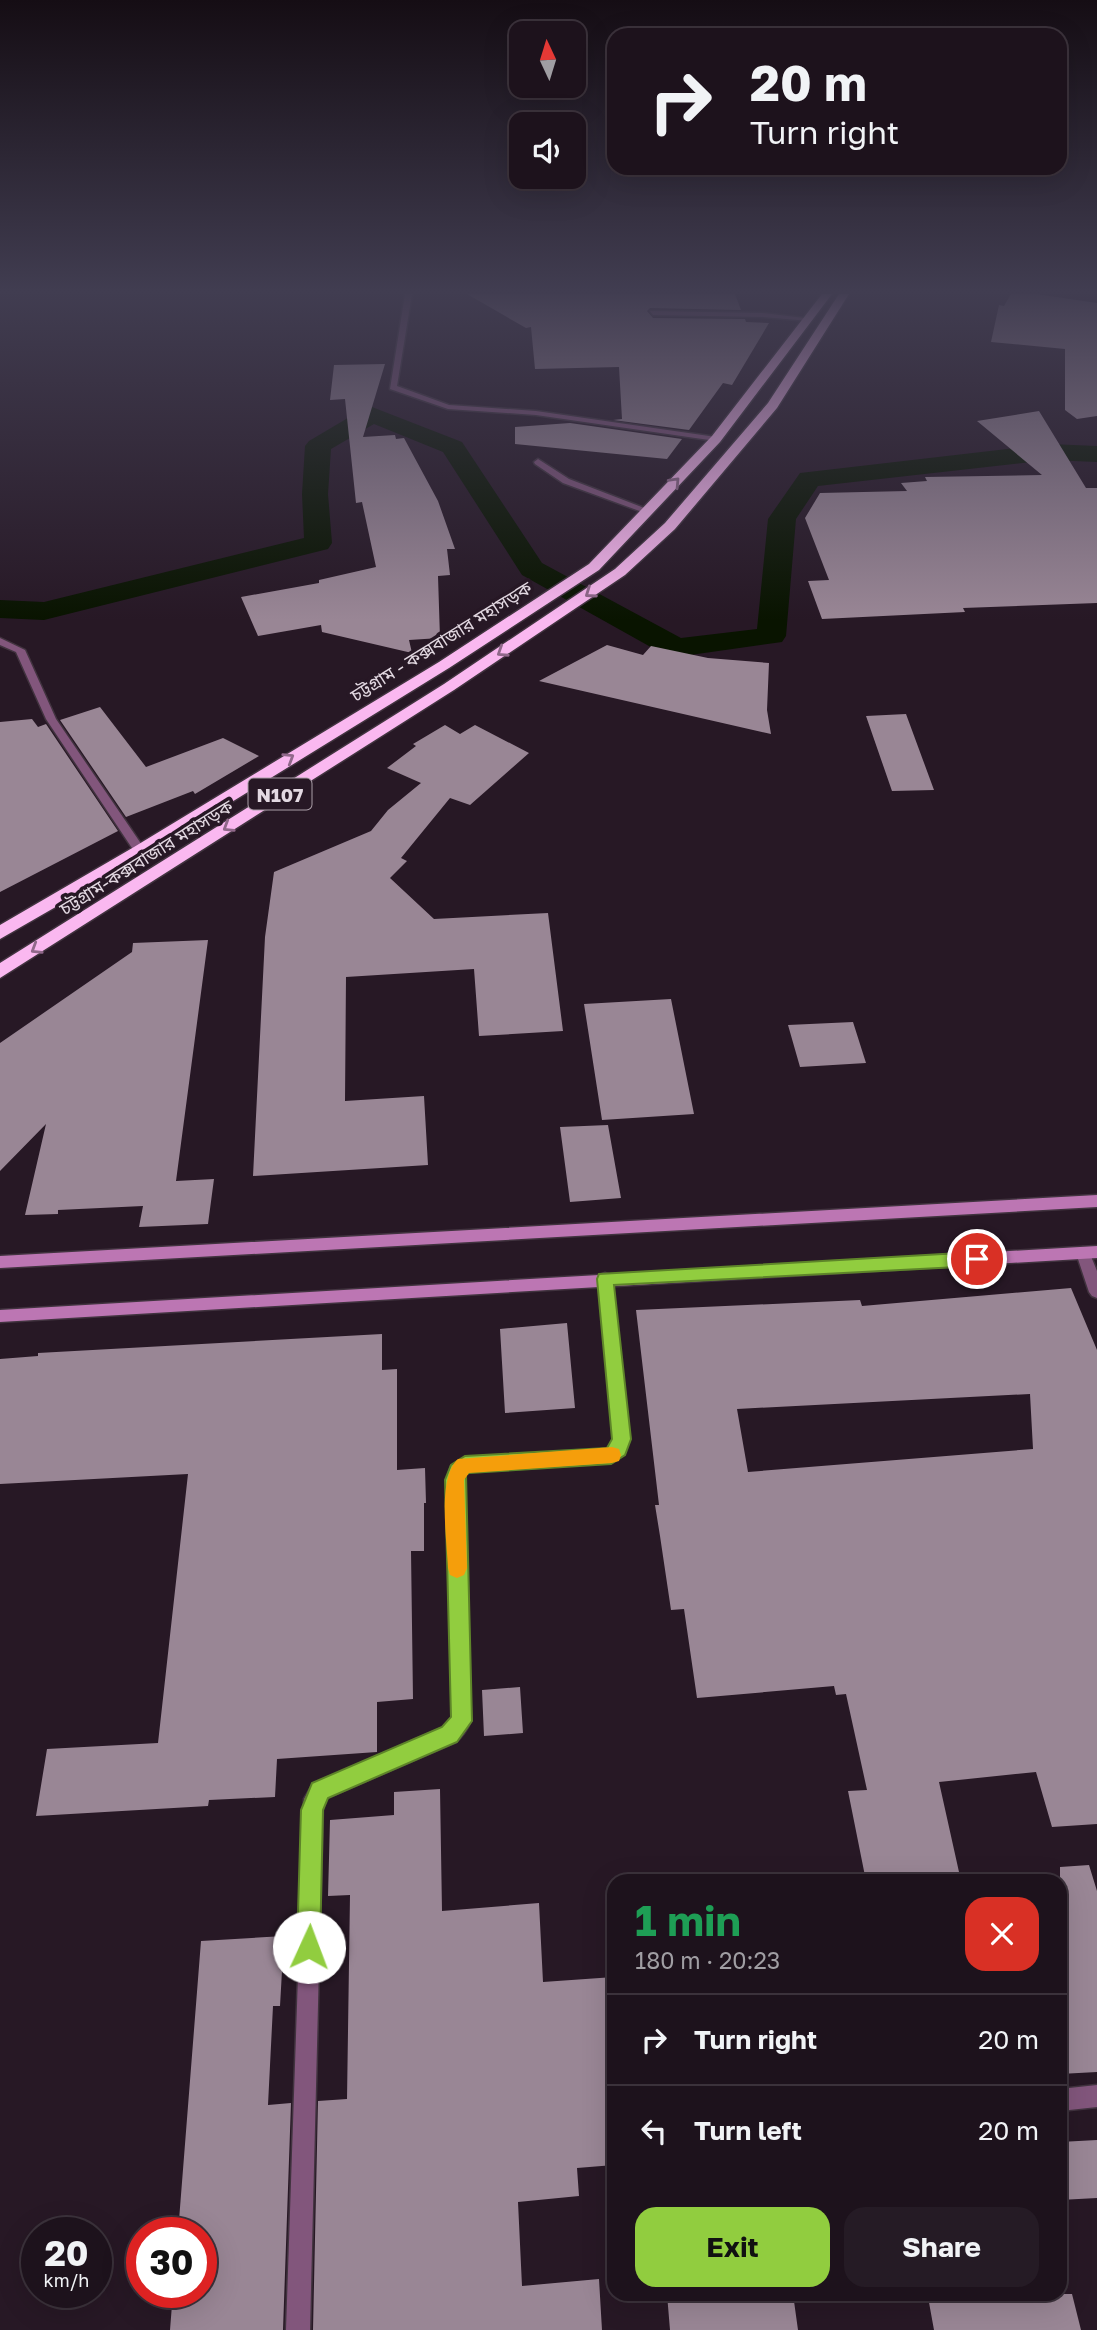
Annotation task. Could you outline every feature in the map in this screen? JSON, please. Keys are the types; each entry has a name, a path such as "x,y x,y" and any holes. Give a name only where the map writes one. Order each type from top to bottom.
{"highway":[{"name":"চট্টগ্রাম - কক্সবাজার মহাসড়ক","path":"0,933 140,851 444,665 594,567 716,439 744,403"},
{"name":"চট্টগ্রাম-কক্সবাজার মহাসড়ক","path":"0,972 559,614 620,572 670,526 774,403"}],"street":[{"path":"436,403 448,407 536,412 716,439"},
{"path":"538,462 566,481 648,511"},
{"path":"0,642 20,650 51,719 140,851"},
{"path":"0,1262 1097,1200"},
{"path":"0,1316 1090,1253 1097,1292"},
{"path":"298,2330 314,1799 320,1791 449,1735 462,1721 455,1480 457,1471 465,1465 611,1456 618,1449 622,1439 605,1279"},
{"path":"1067,2099 1097,2096"}],"building":[{"path":"345,403 373,403 363,437 395,435 396,439 404,438 438,501 455,549 447,549 450,575 438,576 440,638 409,640 412,653 322,632 321,625 258,636 241,597 319,583 319,580 376,567 362,502 356,503"},
{"path":"621,403 709,403 689,430 613,420 622,419"},
{"path":"1065,403 1097,403 1097,416 1077,419 1065,410"},
{"path":"1039,411 1086,488 1097,488 1097,603 963,608 965,612 822,619 808,581 829,580 805,518 820,493 907,491 901,483 927,481 925,477 1042,475 977,421"},
{"path":"570,423 682,439 667,459 515,444 515,427"},
{"path":"607,645 643,655 651,646 708,658 769,663 767,710 771,734 539,681"},
{"path":"100,707 146,767 223,738 259,756 195,794 193,791 126,817 60,720"},
{"path":"906,714 934,790 892,791 866,716"},
{"path":"32,719 38,727 46,724 118,831 0,892 0,722"},
{"path":"445,725 460,734 475,725 529,753 470,805 450,798 401,858 407,861 390,878 434,919 548,913 563,1031 479,1036 474,969 346,977 345,1101 424,1096 428,1165 253,1176 265,937 274,872 371,831 388,810 421,783 387,768 416,746 413,744"},
{"path":"208,940 176,1181 214,1179 208,1224 139,1227 143,1206 58,1210 58,1214 25,1215 46,1124 0,1171 0,1043 132,952 133,943"},
{"path":"671,999 694,1114 602,1120 584,1004"},
{"path":"853,1022 866,1063 800,1067 788,1025"},
{"path":"608,1125 621,1198 570,1202 560,1127"},
{"path":"1071,1288 1097,1350 1097,1824 1052,1827 1036,1772 939,1782 959,1874 865,1874 848,1791 867,1790 846,1694 836,1695 834,1686 697,1698 684,1609 671,1610 655,1505 659,1505 636,1310 860,1300 862,1306","holes":["1030,1394 1033,1449 748,1472 737,1409"]},
{"path":"567,1323 575,1408 505,1413 500,1329"},
{"path":"382,1334 382,1370 397,1369 397,1470 425,1468 426,1503 424,1551 411,1551 413,1699 377,1702 377,1752 277,1759 275,1797 209,1800 208,1806 36,1816 47,1749 158,1743 188,1474 0,1484 0,1359 38,1356 38,1353"},
{"path":"520,1687 523,1733 484,1736 482,1690"},
{"path":"440,1789 442,1911 539,1903 543,1982 607,1977 607,2166 577,2168 579,2196 518,2202 522,2286 599,2279 602,2330 313,2330 318,2101 347,2099 350,1895 328,1896 330,1820 394,1815 394,1792"},
{"path":"1089,1865 1097,1891 1097,2072 1067,2074 1067,1874 1060,1874 1060,1867"},
{"path":"284,1936 280,2006 273,2006 268,2105 291,2103 283,2330 170,2330 172,2308 217,2308 217,2217 179,2217 201,1941"},
{"path":"1097,2140 1097,2198 1067,2200 1067,2142"},
{"path":"1067,2294 1072,2294 1081,2330 934,2330 929,2301 1067,2301"},
{"path":"668,2301 794,2301 798,2330 670,2330"}],"waterway":[{"path":"0,609 44,611 318,543 315,494 318,446 372,414 453,447 532,569 676,648 771,636 782,519 809,479 1050,452 1097,454"}],"slow traffic":[{"path":"457,1568 455,1480 457,1471 465,1465 612,1455"}],"route":[{"path":"309,1947 314,1799 320,1791 449,1735 457,1730 462,1721 455,1480 457,1471 465,1465 611,1456 618,1449 622,1439 605,1279 977,1259"}]}
